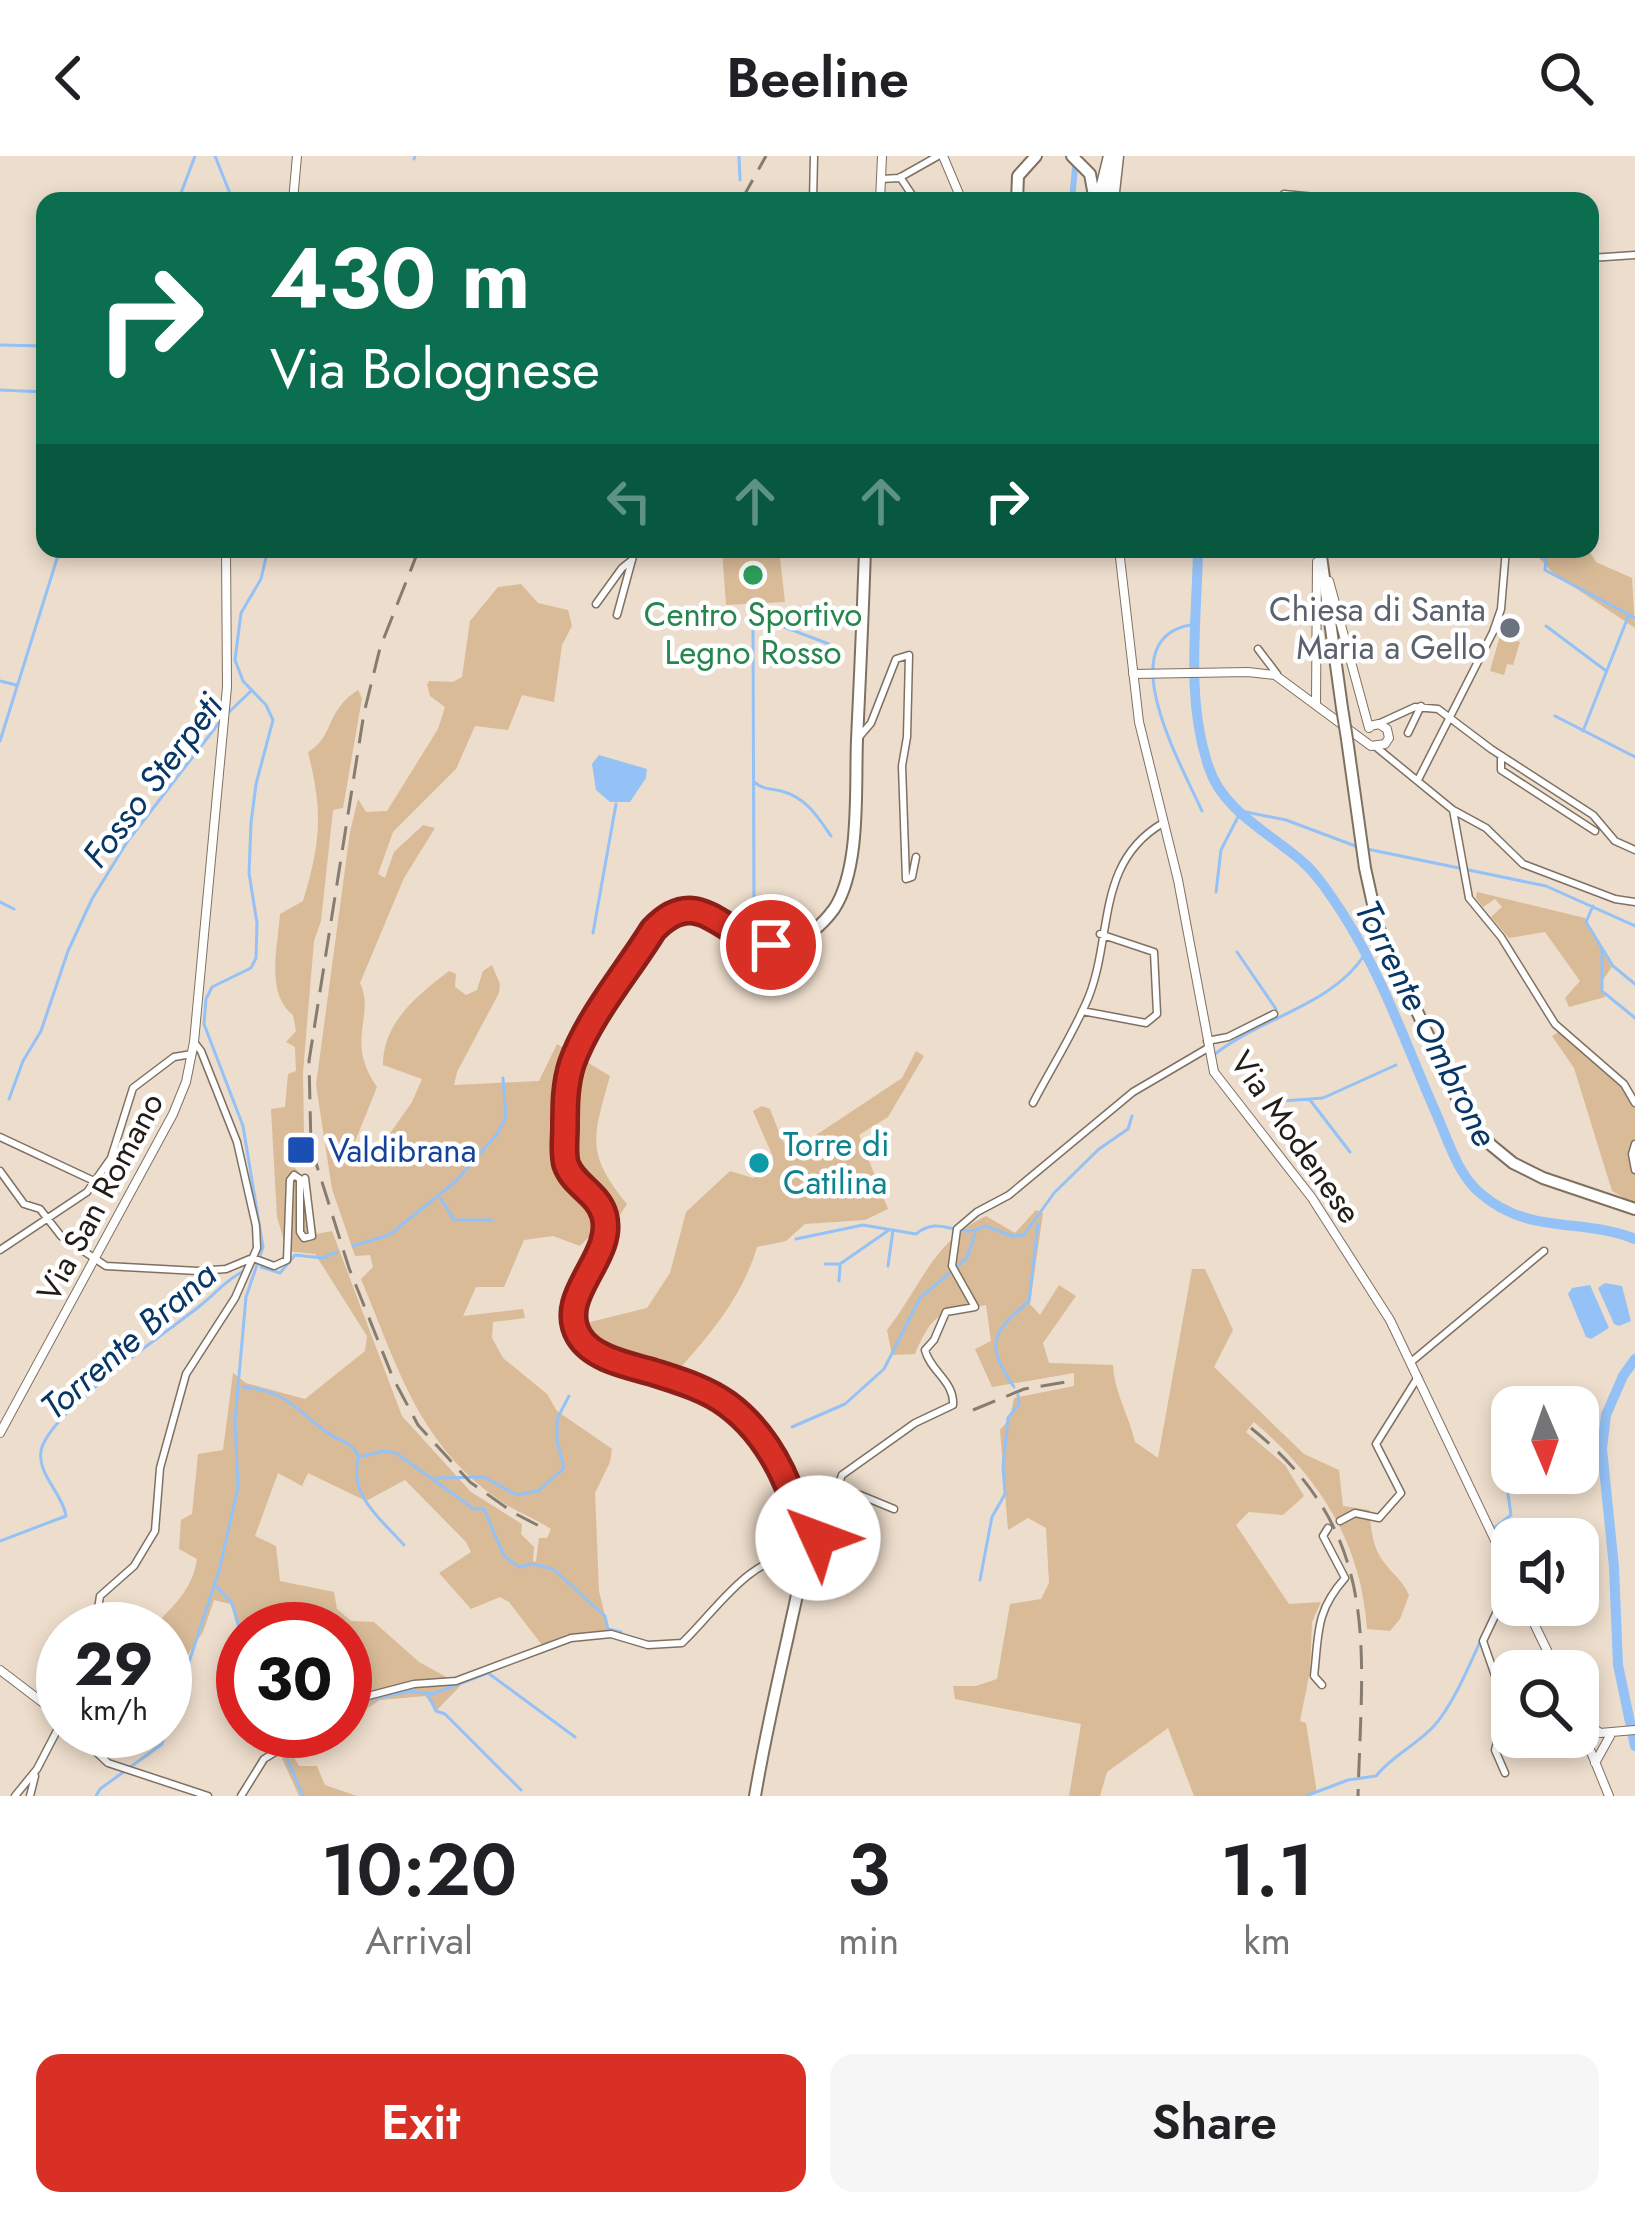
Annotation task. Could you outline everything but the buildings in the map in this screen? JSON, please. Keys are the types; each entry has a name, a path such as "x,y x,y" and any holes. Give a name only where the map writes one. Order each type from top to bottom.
{"highway":[{"path":"1100,192 1110,158"},
{"path":"1110,158 1112,192"}],"main road":[{"path":"1018,192 1019,172 1036,156"},
{"path":"1072,156 1090,174 1095,192"},
{"path":"755,1796 803,1554 799,1517 767,1448 743,1418 704,1391 607,1357 580,1338 575,1305 606,1228 601,1207 567,1166 566,1104 578,1049 664,919 678,911 702,911 746,939 771,945 805,937 824,922 841,897 850,863 866,558"},
{"path":"1321,558 1342,709 1364,732 1358,821 1387,950 1471,1124 1501,1154 1527,1171 1635,1209"}],"street":[{"path":"294,192 298,156"},
{"path":"813,192 814,156"},
{"path":"880,192 882,156"},
{"path":"881,178 901,177 940,156 958,192"},
{"path":"901,177 910,192"},
{"path":"1599,257 1635,255"},
{"name":"Via San Romano","path":"0,1433 173,1114 193,1054 227,687 226,558"},
{"name":"Via Modenese","path":"1120,558 1143,744 1178,880 1207,1044 1219,1080 1320,1208 1390,1320 1491,1532"},
{"path":"1316,704 1320,558"},
{"path":"1418,779 1501,609 1505,558"},
{"path":"596,604 632,560"},
{"path":"616,615 632,560"},
{"path":"1323,569 1364,732 1384,745"},
{"path":"1258,649 1280,677 1384,745 1453,810 1486,828 1523,864 1635,902"},
{"path":"857,740 871,723 896,658 908,655 902,766 906,879 912,878 916,856"},
{"path":"1133,674 1248,672 1280,677"},
{"path":"1364,732 1421,706 1450,716 1501,756 1593,815 1615,841 1635,850"},
{"path":"1408,733 1421,706"},
{"path":"1384,745 1396,717"},
{"path":"1501,756 1502,770 1595,831"},
{"path":"1453,810 1467,892 1502,937 1555,1024 1624,1084 1635,1103"},
{"path":"1033,1103 1092,985 1108,897 1121,867 1140,839 1163,823"},
{"path":"1082,1011 1145,1023 1157,1014 1154,952 1100,934"},
{"path":"372,1694 456,1681 571,1638 611,1634 648,1645 682,1643 716,1602 762,1566 814,1549 834,1492 850,1468 915,1423 952,1406 952,1391 925,1351 946,1312 974,1307 952,1266 957,1228 1009,1195 1133,1092 1207,1044 1274,1014"},
{"path":"99,1602 134,1566 155,1531 160,1468 186,1373 235,1298 253,1258 256,1226 237,1142 194,1042"},
{"path":"0,1250 70,1205 94,1181 111,1158 133,1088 174,1057 193,1054"},
{"path":"0,1137 94,1181"},
{"path":"1635,1144 1631,1154 1635,1170"},
{"path":"0,1171 21,1201 47,1217 61,1237 94,1261 106,1266 198,1271 226,1269 253,1258 279,1266 289,1256 290,1180 294,1174 300,1179 301,1234 312,1236 305,1178"},
{"path":"1411,1362 1544,1251"},
{"path":"1340,1521 1355,1513 1373,1519 1382,1516 1400,1493 1376,1444 1418,1377"},
{"path":"834,1492 860,1495 894,1509"},
{"path":"1322,1685 1314,1676 1317,1620 1332,1591 1345,1579 1323,1536 1328,1528"},
{"path":"1491,1624 1483,1641 1506,1707 1495,1750 1505,1773"},
{"path":"0,1670 36,1698"},
{"path":"1599,1731 1635,1730"},
{"path":"1595,1763 1600,1748 1615,1734"},
{"path":"15,1796 43,1758"},
{"path":"103,1758 208,1796"},
{"path":"241,1796 266,1758"},
{"path":"1593,1758 1609,1796"},
{"path":"30,1796 37,1769"}],"shaded area":[{"name":"Centro Sportivo Legno Rosso","path":"723,558 780,558 785,602 726,605"},
{"path":"1539,558 1594,558 1632,578 1635,628 1553,573"},
{"path":"521,584 538,603 568,610 572,626 562,645 554,702 522,695 508,730 475,726 456,769 393,832 378,874 385,878 394,852 423,825 435,828 404,878 360,983 365,1007 363,1056 377,1087 348,1159 374,1156 412,1102 422,1079 383,1065 385,1050 404,1011 449,971 456,974 455,987 466,995 477,990 483,971 492,965 500,984 454,1085 539,1081 557,1044 610,1076 596,1144 604,1171 627,1204 612,1227 580,1246 553,1236 524,1240 504,1287 476,1287 463,1316 523,1309 525,1318 493,1322 492,1338 503,1358 547,1394 557,1411 612,1449 595,1493 599,1591 609,1632 567,1634 542,1645 500,1597 471,1609 439,1573 471,1552 466,1542 405,1480 366,1501 308,1473 302,1486 278,1473 255,1536 276,1546 280,1581 334,1592 336,1602 214,1600 192,1648 192,1602 176,1602 191,1581 197,1559 179,1549 181,1520 192,1514 198,1454 223,1450 233,1373 246,1383 305,1399 365,1351 367,1336 315,1254 287,1251 277,1217 271,1109 285,1107 288,1074 296,1071 295,1047 286,1042 296,1031 293,1015 279,994 275,968 280,914 303,901 316,844 318,810 308,752 358,690 362,698 343,808 333,810 321,921 314,941 303,1072 304,1135 289,1140 294,1167 302,1176 317,1234 332,1231 402,1416 471,1492 522,1524 521,1534 534,1547 533,1562 539,1538 547,1538 551,1529 473,1480 430,1430 414,1402 361,1279 373,1267 370,1255 355,1256 332,1189 316,1085 358,799 366,812 387,811 438,729 445,707 430,696 427,685 462,677 470,621 498,587"},
{"path":"1500,636 1520,642 1513,665 1507,664 1504,675 1490,671"},
{"path":"1477,892 1585,918 1613,965 1601,983 1605,997 1569,1007 1565,998 1580,981 1545,932 1509,938 1491,917 1502,907 1495,899 1483,907"},
{"path":"1560,1031 1613,1074 1635,1104 1635,1204 1612,1191 1574,1068 1552,1036"},
{"path":"916,1051 924,1056 888,1117 859,1135 888,1209 865,1220 805,1224 786,1241 757,1247 733,1300 673,1376 614,1358 586,1331 586,1323 647,1308 670,1273 686,1212 730,1171 753,1178 769,1169 773,1157 753,1111 762,1106 770,1109 782,1140 792,1151 902,1078"},
{"path":"1036,1210 1043,1213 1030,1304 1040,1315 1059,1285 1076,1296 1043,1343 1049,1363 1113,1365 1135,1442 1158,1458 1192,1269 1205,1269 1233,1330 1214,1367 1304,1454 1339,1470 1343,1506 1369,1510 1376,1549 1409,1595 1390,1631 1367,1629 1346,1540 1317,1489 1254,1422 1246,1432 1285,1465 1304,1496 1283,1515 1249,1512 1236,1525 1289,1604 1321,1602 1312,1622 1310,1671 1300,1721 1306,1723 1317,1793 1194,1796 1168,1728 1107,1772 1100,1796 1069,1796 1081,1724 955,1699 953,1686 976,1686 997,1679 1010,1604 1041,1599 1049,1583 1046,1528 1028,1518 1008,1530 1000,1430 1010,1418 1014,1398 1074,1386 1074,1373 992,1387 975,1349 991,1341 986,1305 941,1316 915,1354 892,1355 887,1330 953,1239 986,1216 1015,1233"},
{"path":"372,1622 419,1662 461,1685 437,1710 425,1696 380,1700 372,1705"},
{"path":"282,1758 294,1758 299,1766 317,1766 325,1785 357,1796 299,1796"}],"water":[{"path":"599,755 647,769 630,802 610,802 596,790 592,764"},
{"path":"1605,1283 1622,1286 1631,1321 1614,1324 1598,1288"},
{"path":"1590,1285 1609,1328 1591,1339 1568,1294 1572,1288"}],"waterway":[{"path":"181,192 195,156"},
{"name":"Torrente Brana","path":"215,156 229,192"},
{"path":"739,156 740,180"},
{"path":"1073,192 1075,167"},
{"path":"0,345 36,346"},
{"path":"0,390 36,392"},
{"path":"0,741 57,558"},
{"name":"Torrente Brana","path":"96,1796 162,1744 219,1571 238,1488 235,1421 246,1297 263,1247 243,1126 204,1024 212,987 251,968 256,958 257,923 249,873 251,823 273,720 243,681 235,660 241,613 261,579 266,558"},
{"name":"Torrente Ombrone","path":"1198,558 1195,687 1209,768 1236,809 1309,868 1343,914 1382,986 1465,1176 1480,1193 1517,1215 1635,1239"},
{"path":"1543,558 1545,570 1635,618"},
{"path":"1583,731 1628,617"},
{"path":"754,911 754,618 829,644"},
{"path":"1197,624 1170,633 1156,651 1153,675 1167,734 1202,811"},
{"path":"1546,626 1605,670"},
{"path":"0,681 16,685"},
{"name":"Fosso Sterpeti","path":"229,712 252,690"},
{"path":"1555,716 1635,757"},
{"name":"Fosso Sterpeti","path":"9,1099 92,899 127,842 222,719"},
{"path":"754,782 798,798 831,836"},
{"path":"593,933 616,804"},
{"path":"1216,892 1221,850 1241,811 1286,820 1358,847"},
{"path":"1367,849 1546,886 1635,926"},
{"path":"0,902 14,909"},
{"path":"1593,906 1586,922 1613,966 1635,984"},
{"path":"1602,949 1602,991 1635,1018"},
{"path":"1237,952 1276,1009"},
{"path":"1215,1054 1335,986 1365,954"},
{"path":"1269,1102 1323,1098 1396,1065"},
{"path":"353,1246 389,1235 455,1182 506,1117 503,1078"},
{"path":"1310,1100 1350,1152"},
{"path":"796,1239 863,1225 916,1234 934,1226 967,1231 985,1226 1012,1236 1024,1235 1054,1193 1099,1149 1128,1129 1132,1116"},
{"path":"441,1199 454,1220 492,1220"},
{"path":"1014,1387 999,1359 997,1339 1007,1321 1029,1301 1038,1224"},
{"path":"825,1264 840,1264 889,1230"},
{"path":"888,1266 893,1230"},
{"path":"792,1427 845,1404 884,1369 920,1298 967,1258 975,1234"},
{"path":"261,1267 280,1273 295,1255 323,1258 337,1252"},
{"path":"839,1281 840,1266"},
{"name":"Torrente Brana","path":"0,1541 66,1516 41,1456 51,1431 68,1412 244,1271"},
{"name":"Torrente Ombrone","path":"1635,1359 1606,1415 1602,1449 1618,1665 1635,1746"},
{"path":"243,1387 281,1397 358,1456"},
{"path":"980,1580 992,1517 1005,1494 1008,1418 1019,1404 1018,1395"},
{"path":"437,1478 484,1477 517,1495 538,1491 564,1468 557,1419 569,1396"},
{"path":"1599,1443 1603,1441"},
{"path":"359,1457 396,1453 474,1509 484,1509 504,1556 519,1567 533,1564 553,1569 605,1616 608,1629 621,1632"},
{"path":"358,1459 356,1472 363,1496 404,1545"},
{"path":"1507,1518 1511,1515 1508,1494"},
{"path":"217,1587 231,1602"},
{"path":"1306,1796 1348,1780 1376,1776 1433,1727 1462,1682 1491,1618"},
{"path":"372,1699 410,1691 432,1694 488,1673 575,1737"},
{"path":"428,1695 436,1711 445,1714 521,1790"},
{"path":"287,1758 303,1796"}],"railway":[{"path":"746,192 766,156"},
{"path":"415,558 380,648 364,713 309,1061 311,1147 349,1268 393,1378 418,1425 470,1482 547,1530"},
{"path":"973,1410 1024,1389 1072,1381"},
{"path":"1251,1428 1294,1468 1324,1509 1344,1552 1361,1641 1358,1796"}],"place":[{"name":"Centro Sportivo Legno Rosso","path":"753,575"},
{"name":"Chiesa di Santa Maria a Gello","path":"1510,628"},
{"name":"Valdibrana","path":"301,1150"},
{"name":"Torre di Catilina","path":"759,1163"}],"route":[{"path":"771,945 746,939 702,911 670,914 653,930 578,1049 567,1087 565,1160 574,1178 601,1207 606,1228 575,1305 574,1322 580,1338 607,1357 704,1391 730,1406 767,1448 789,1490 799,1517 803,1556 811,1554 818,1538"}]}
